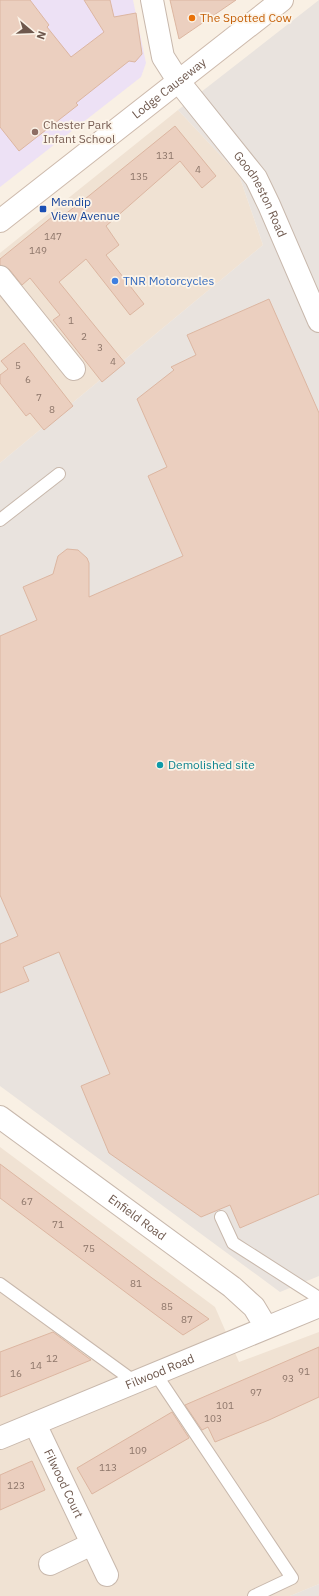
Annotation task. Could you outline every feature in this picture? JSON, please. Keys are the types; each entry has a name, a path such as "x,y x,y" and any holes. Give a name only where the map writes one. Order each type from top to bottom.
{"street":[{"name":"Goodneston Road","path":"152,0 163,57 179,82 256,178 319,321"},
{"name":"Lodge Causeway","path":"0,221 282,0"},
{"path":"0,277 74,369"},
{"name":"Enfield Road","path":"0,1117 238,1292 254,1307 266,1327"},
{"name":"Filwood Road","path":"0,1438 319,1306"},
{"name":"Filwood Court","path":"35,1424 107,1575"},
{"path":"50,1564 92,1544"}],"lane":[{"path":"0,520 59,474"},
{"path":"221,1217 233,1243 319,1298"},
{"path":"0,1284 135,1382"},
{"path":"156,1373 292,1578 254,1596"}],"shaded area":[{"name":"Chester Park Infant School","path":"0,0 133,0 146,63 141,77 0,187"},
{"name":"Demolished site","path":"319,0 319,1276 280,1292 0,1086 0,463 263,245 239,175 178,110"},
{"path":"178,110 239,175 263,245 0,463 0,253"},
{"path":"0,1147 215,1307 239,1362 319,1332 319,1584 290,1596 0,1596"},
{"path":"319,1584 319,1596 290,1596"}],"building":[{"name":"Chester Park Infant School","path":"0,0 30,0 49,25 47,27 71,57 104,32 84,0 110,0 114,17 136,13 142,54 135,62 129,61 76,103 78,105 19,151 0,127"},
{"name":"The Spotted Cow","path":"170,0 236,0 179,39"},
{"path":"175,126 216,176 202,188 180,161 106,226 119,245 106,255 144,304 130,315 86,259 59,282 125,363 102,382 53,320 60,315 30,278 22,285 9,269 0,265 0,259 52,217 56,221 85,199"},
{"name":"Demolished site","path":"269,299 319,413 319,1194 240,1228 230,1205 201,1217 109,1153 81,1086 110,1074 59,952 23,967 29,981 0,993 0,944 18,936 0,895 0,636 37,620 23,587 53,574 58,556 67,549 78,550 87,558 89,563 89,597 183,556 148,476 167,467 137,399 174,370 171,367 196,355 187,335"},
{"path":"24,343 73,406 44,430 30,413 26,416 0,383 0,375 8,369 1,361"},
{"path":"0,1164 209,1319 183,1335 0,1198"},
{"path":"53,1332 91,1360 0,1397 0,1352"},
{"path":"319,1347 319,1397 269,1420 215,1442 208,1427 202,1430 185,1405"},
{"path":"172,1412 189,1438 92,1494 77,1468"},
{"path":"32,1461 45,1490 0,1510 0,1475"}],"place":[{"name":"The Spotted Cow","path":"192,18"},
{"name":"Chester Park Infant School","path":"35,132"},
{"name":"Mendip View Avenue","path":"43,209"},
{"name":"TNR Motorcycles","path":"115,281"},
{"name":"Demolished site","path":"160,765"}]}
